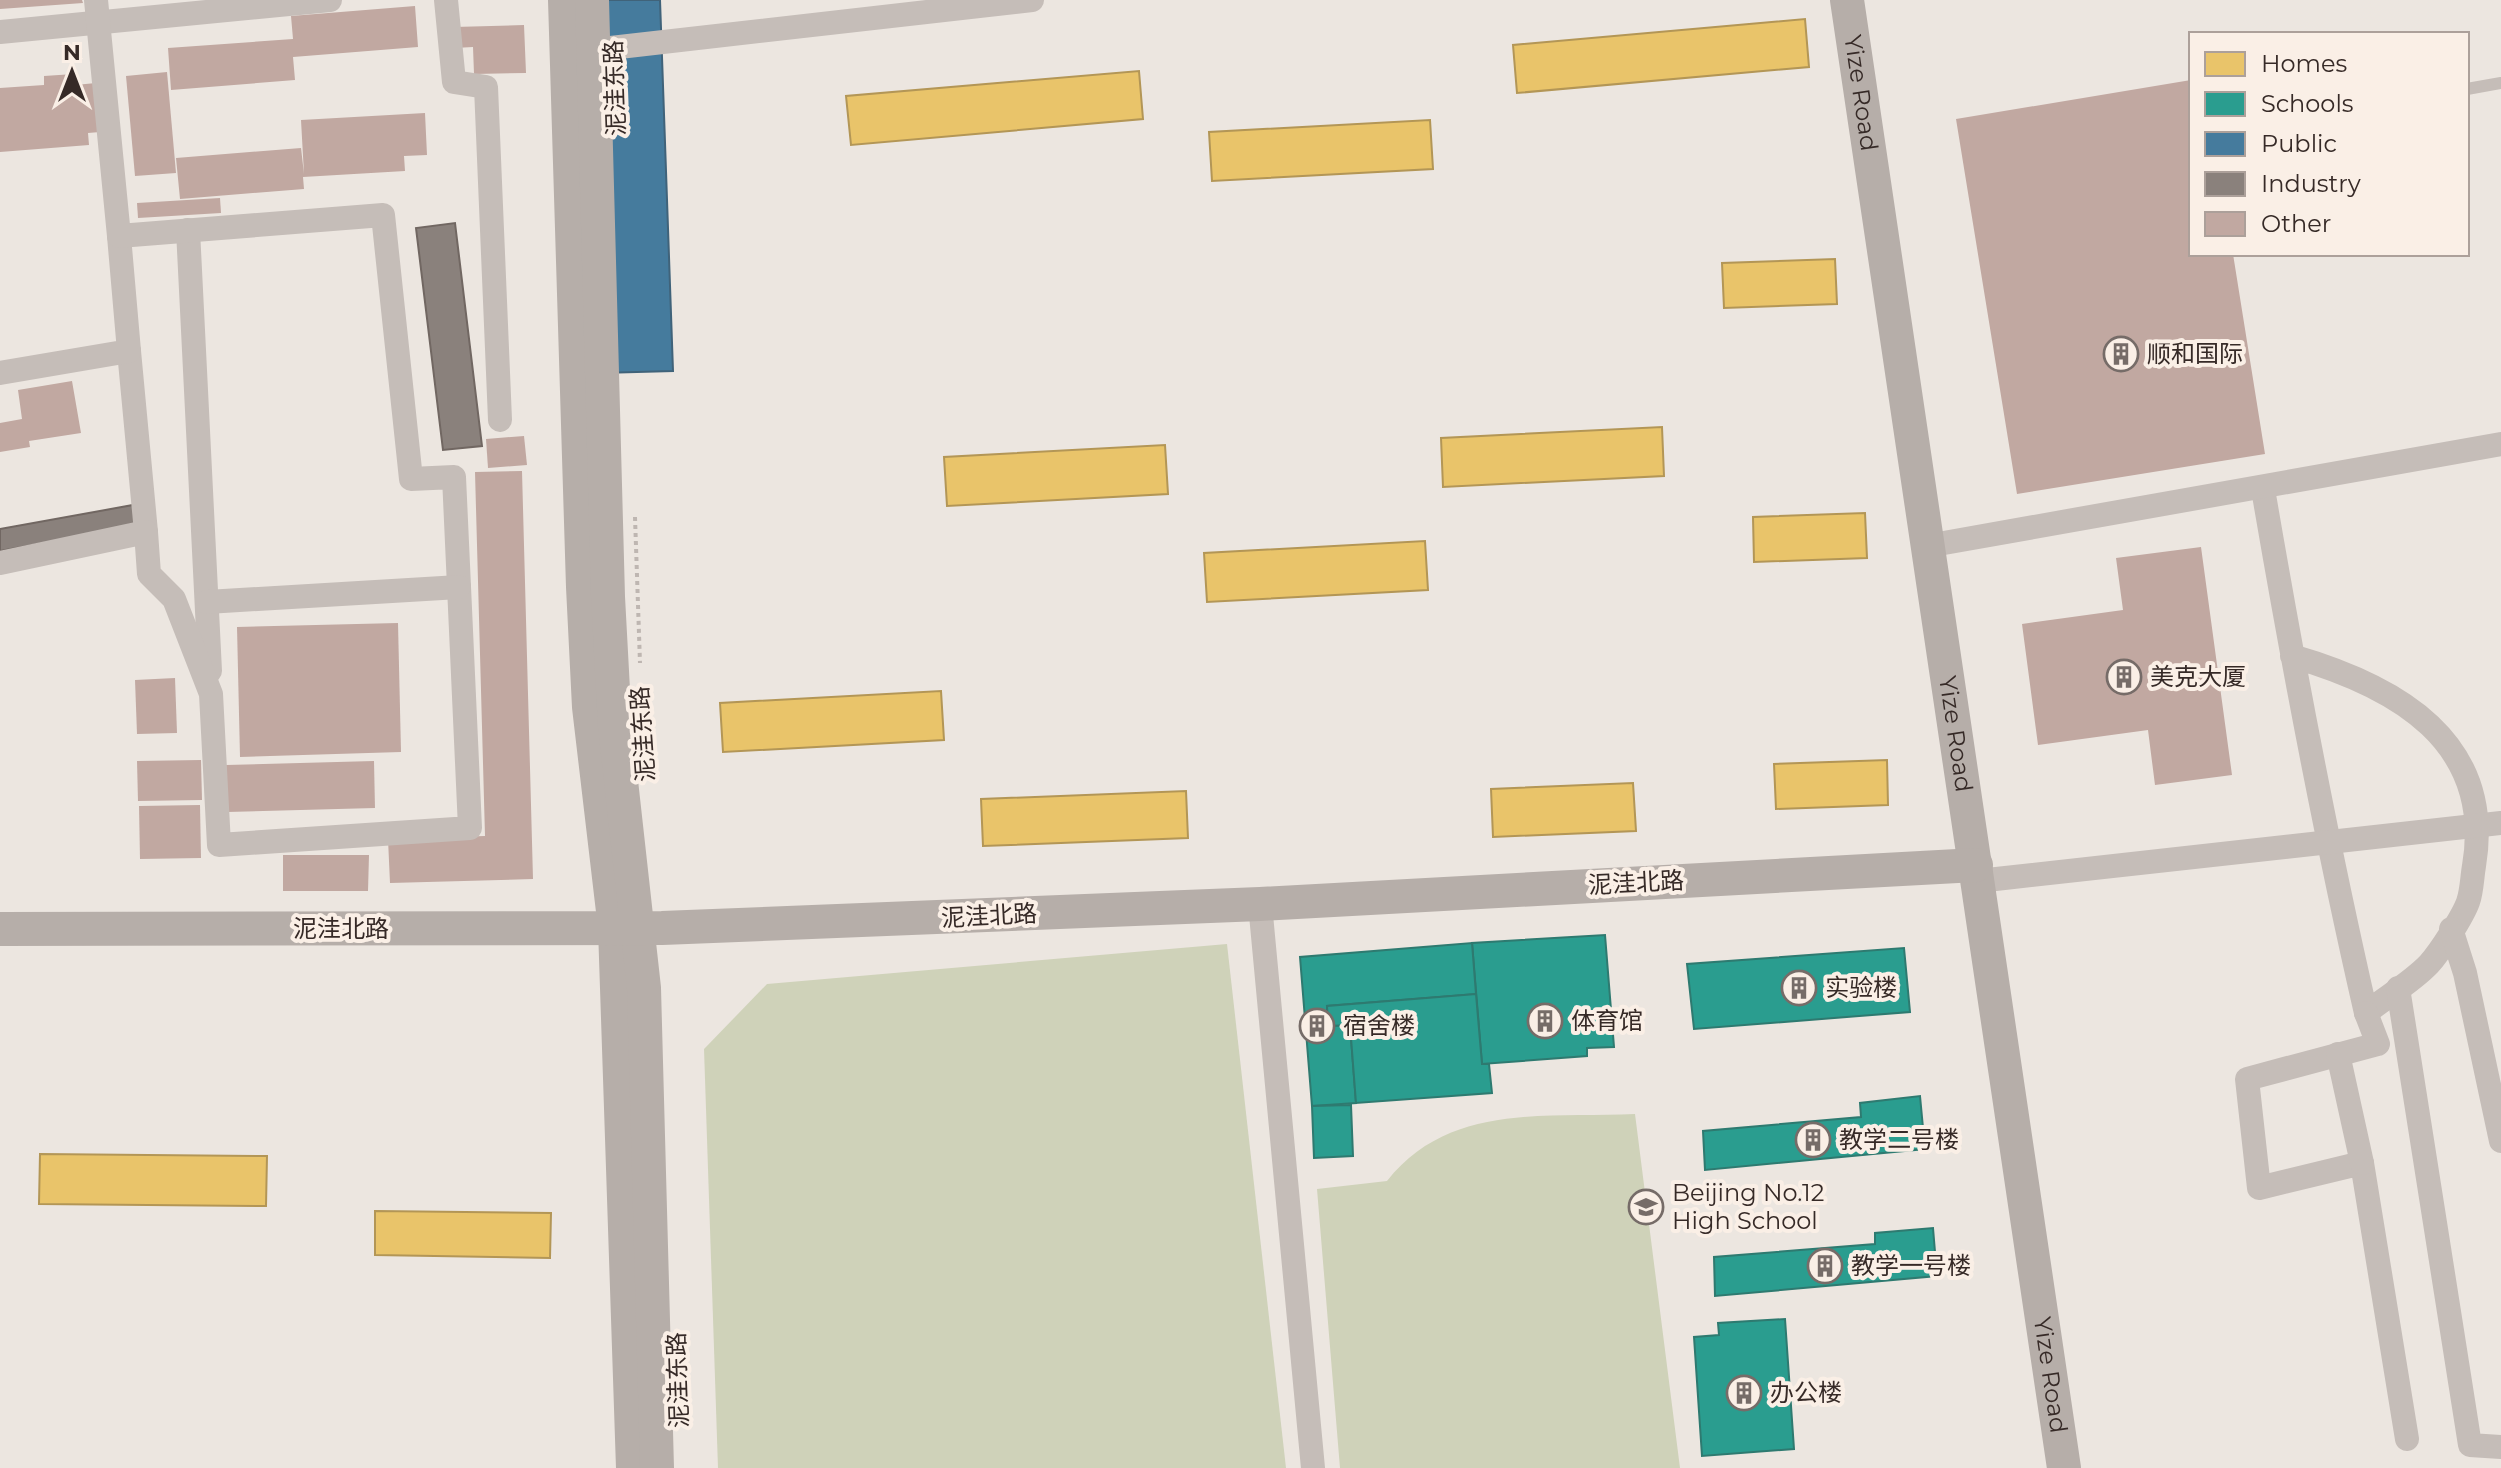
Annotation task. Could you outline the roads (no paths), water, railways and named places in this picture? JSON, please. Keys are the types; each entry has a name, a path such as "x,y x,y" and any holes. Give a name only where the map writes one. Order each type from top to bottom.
{"street":[{"path":"0,32 97,12 330,0"},
{"path":"446,0 454,82 486,87 500,420"},
{"name":"泥洼东路","path":"565,0 589,707 627,929 633,1468"},
{"name":"泥洼东路","path":"592,0 611,655 657,1468"},
{"path":"593,50 1032,0"},
{"name":"Yize Road","path":"1847,0 2064,1468"},
{"path":"97,12 149,574 174,599 211,694"},
{"path":"119,236 188,230 383,215 411,479 454,477 470,828 219,845 188,230"},
{"path":"0,373 129,351"},
{"path":"1927,546 2263,489 2501,444"},
{"path":"2263,489 2327,843 2366,1013 2378,1044 2247,1079 2259,1188 2362,1163"},
{"path":"0,563 146,532"},
{"path":"207,602 459,587"},
{"path":"2292,656 2333,668 2384,689 2435,726 2468,775 2489,824 2468,904 2429,964 2366,1013"},
{"path":"1977,873 2327,843 2489,824"},
{"name":"泥洼北路","path":"0,929 627,929 1977,873"},
{"path":"1260,904 1313,1468"},
{"path":"2451,929 2465,973 2501,1141"},
{"path":"2398,988 2470,1445 2501,1447"},
{"path":"2338,1054 2362,1163 2407,1439"}],"lane":[{"path":"2469,89 2501,83"}],"place":[{"name":"顺和国际","path":"2121,354"},
{"name":"美克大厦","path":"2124,677"},
{"name":"实验楼","path":"1799,988"},
{"name":"体育馆","path":"1545,1021"},
{"name":"宿舍楼","path":"1317,1026"},
{"name":"教学二号楼","path":"1813,1140"},
{"name":"Beijing No.12 High School","path":"1646,1207"},
{"name":"教学一号楼","path":"1825,1266"},
{"name":"办公楼","path":"1744,1393"}]}
